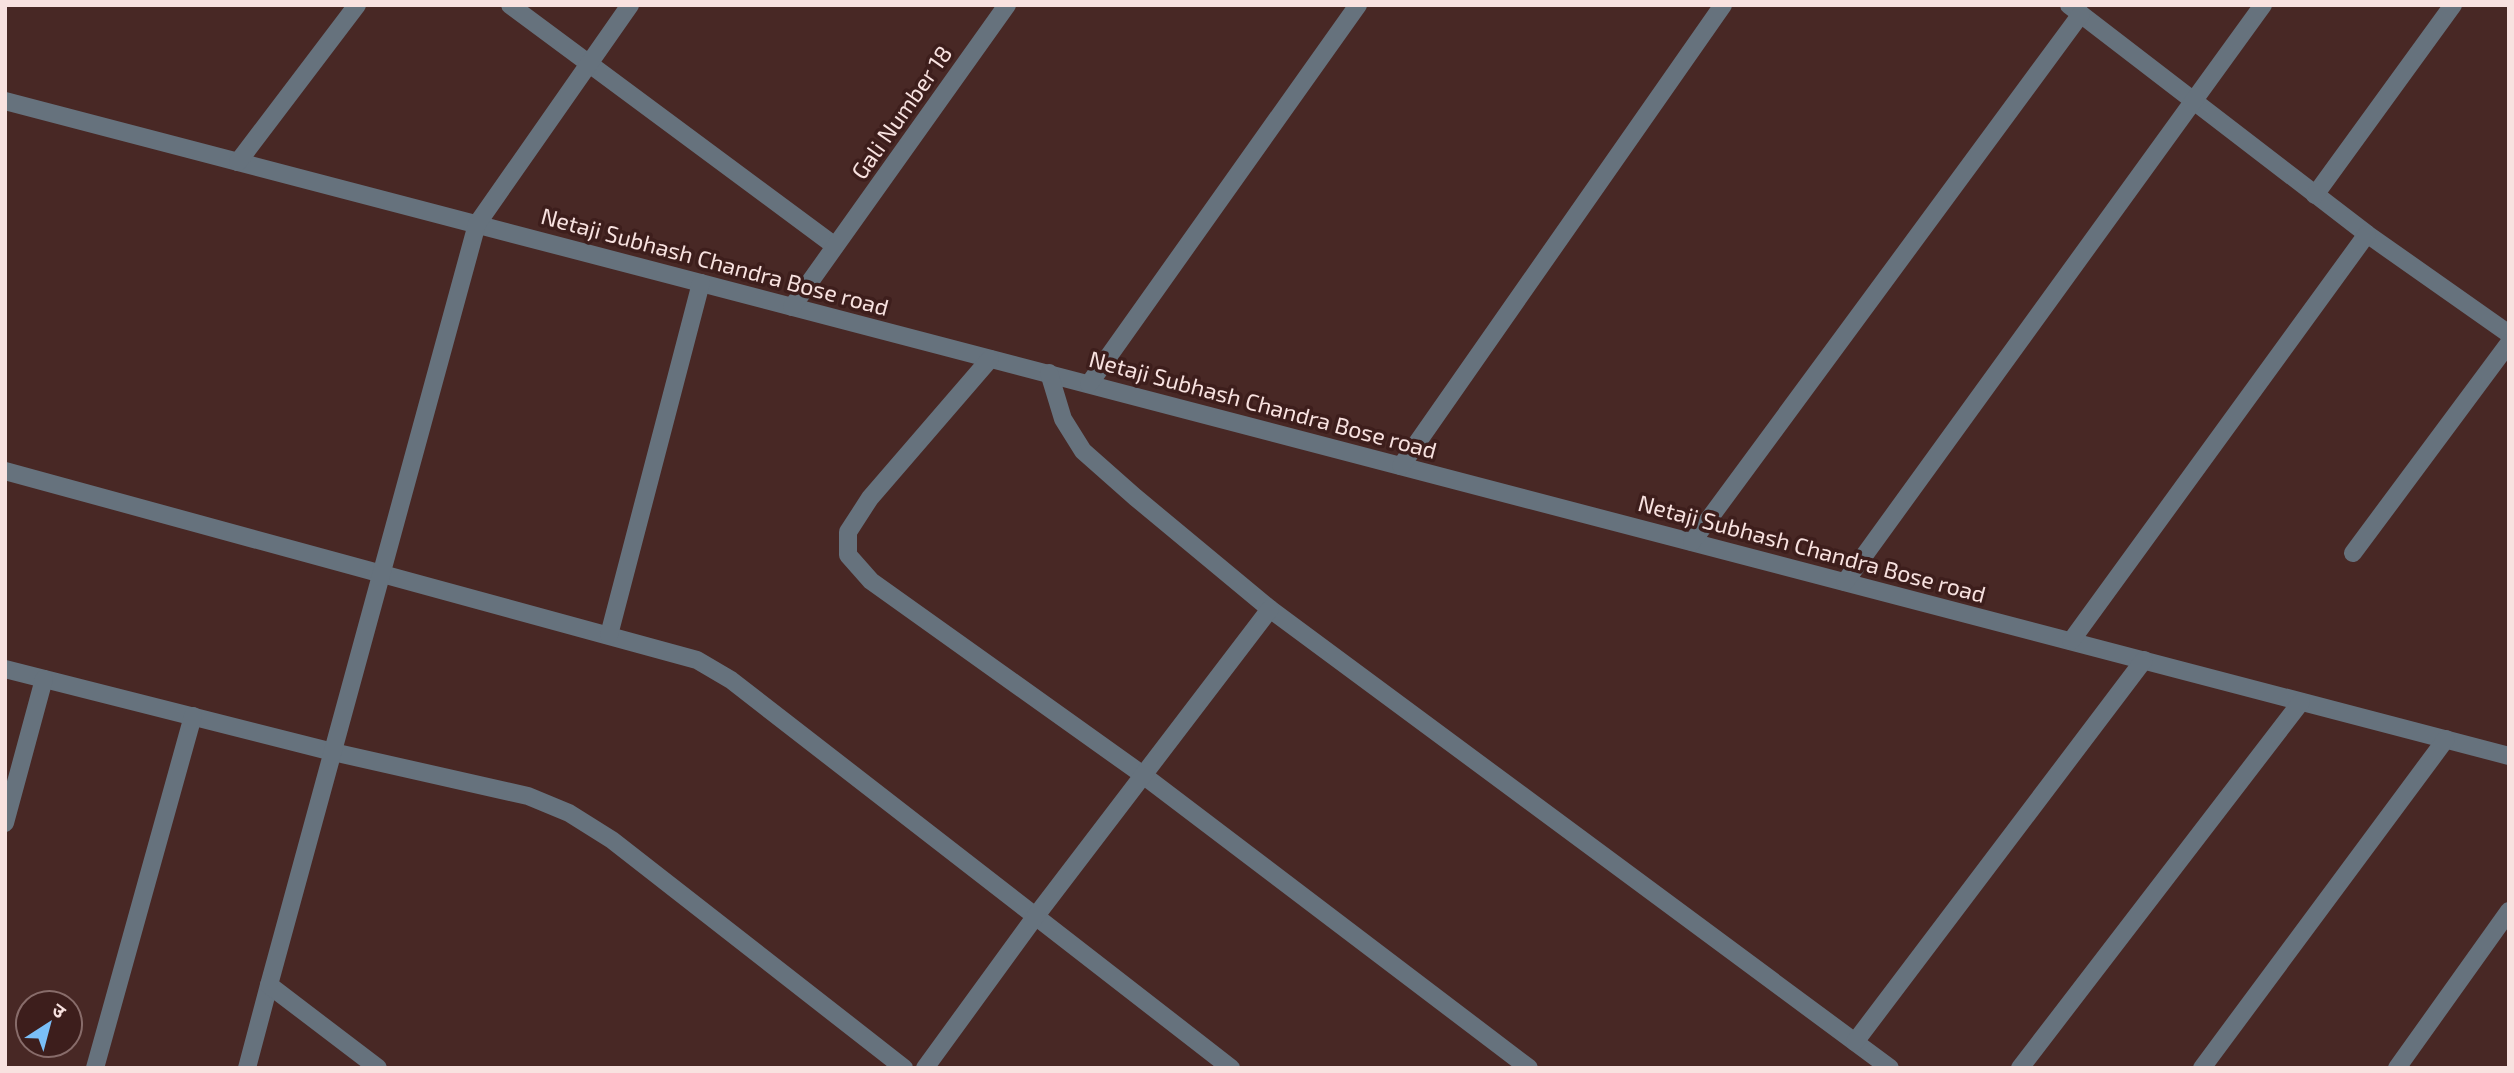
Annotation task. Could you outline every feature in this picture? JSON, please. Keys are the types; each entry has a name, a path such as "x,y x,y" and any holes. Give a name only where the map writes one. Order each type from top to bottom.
{"street":[{"path":"238,162 357,5"},
{"path":"510,5 835,246"},
{"path":"247,1068 477,224 630,5"},
{"name":"Gali Number 18","path":"792,307 1007,5"},
{"path":"1089,384 1357,5"},
{"path":"1401,466 1723,5"},
{"path":"1845,582 2263,5"},
{"path":"2315,195 2454,5"},
{"path":"1692,542 2075,10 2367,234 2509,334"},
{"name":"Netaji Subhash Chandra Bose road","path":"5,101 2509,756"},
{"path":"2071,641 2367,234"},
{"path":"609,635 701,283"},
{"path":"2353,553 2509,343"},
{"path":"990,359 870,498 848,531 848,555 871,581 1143,775 1529,1068"},
{"path":"1049,373 1063,419 1083,450 1135,498 1270,609 1890,1068"},
{"path":"5,471 697,660 731,680 1231,1068"},
{"path":"925,1068 1035,917 1270,609"},
{"path":"1855,1042 2144,660"},
{"path":"5,669 333,752 528,796 569,813 611,840 904,1068"},
{"path":"5,823 44,678"},
{"path":"2020,1068 2301,702"},
{"path":"95,1068 193,716"},
{"path":"2202,1068 2446,739"},
{"path":"2397,1068 2509,911"},
{"path":"269,985 378,1068"}]}
